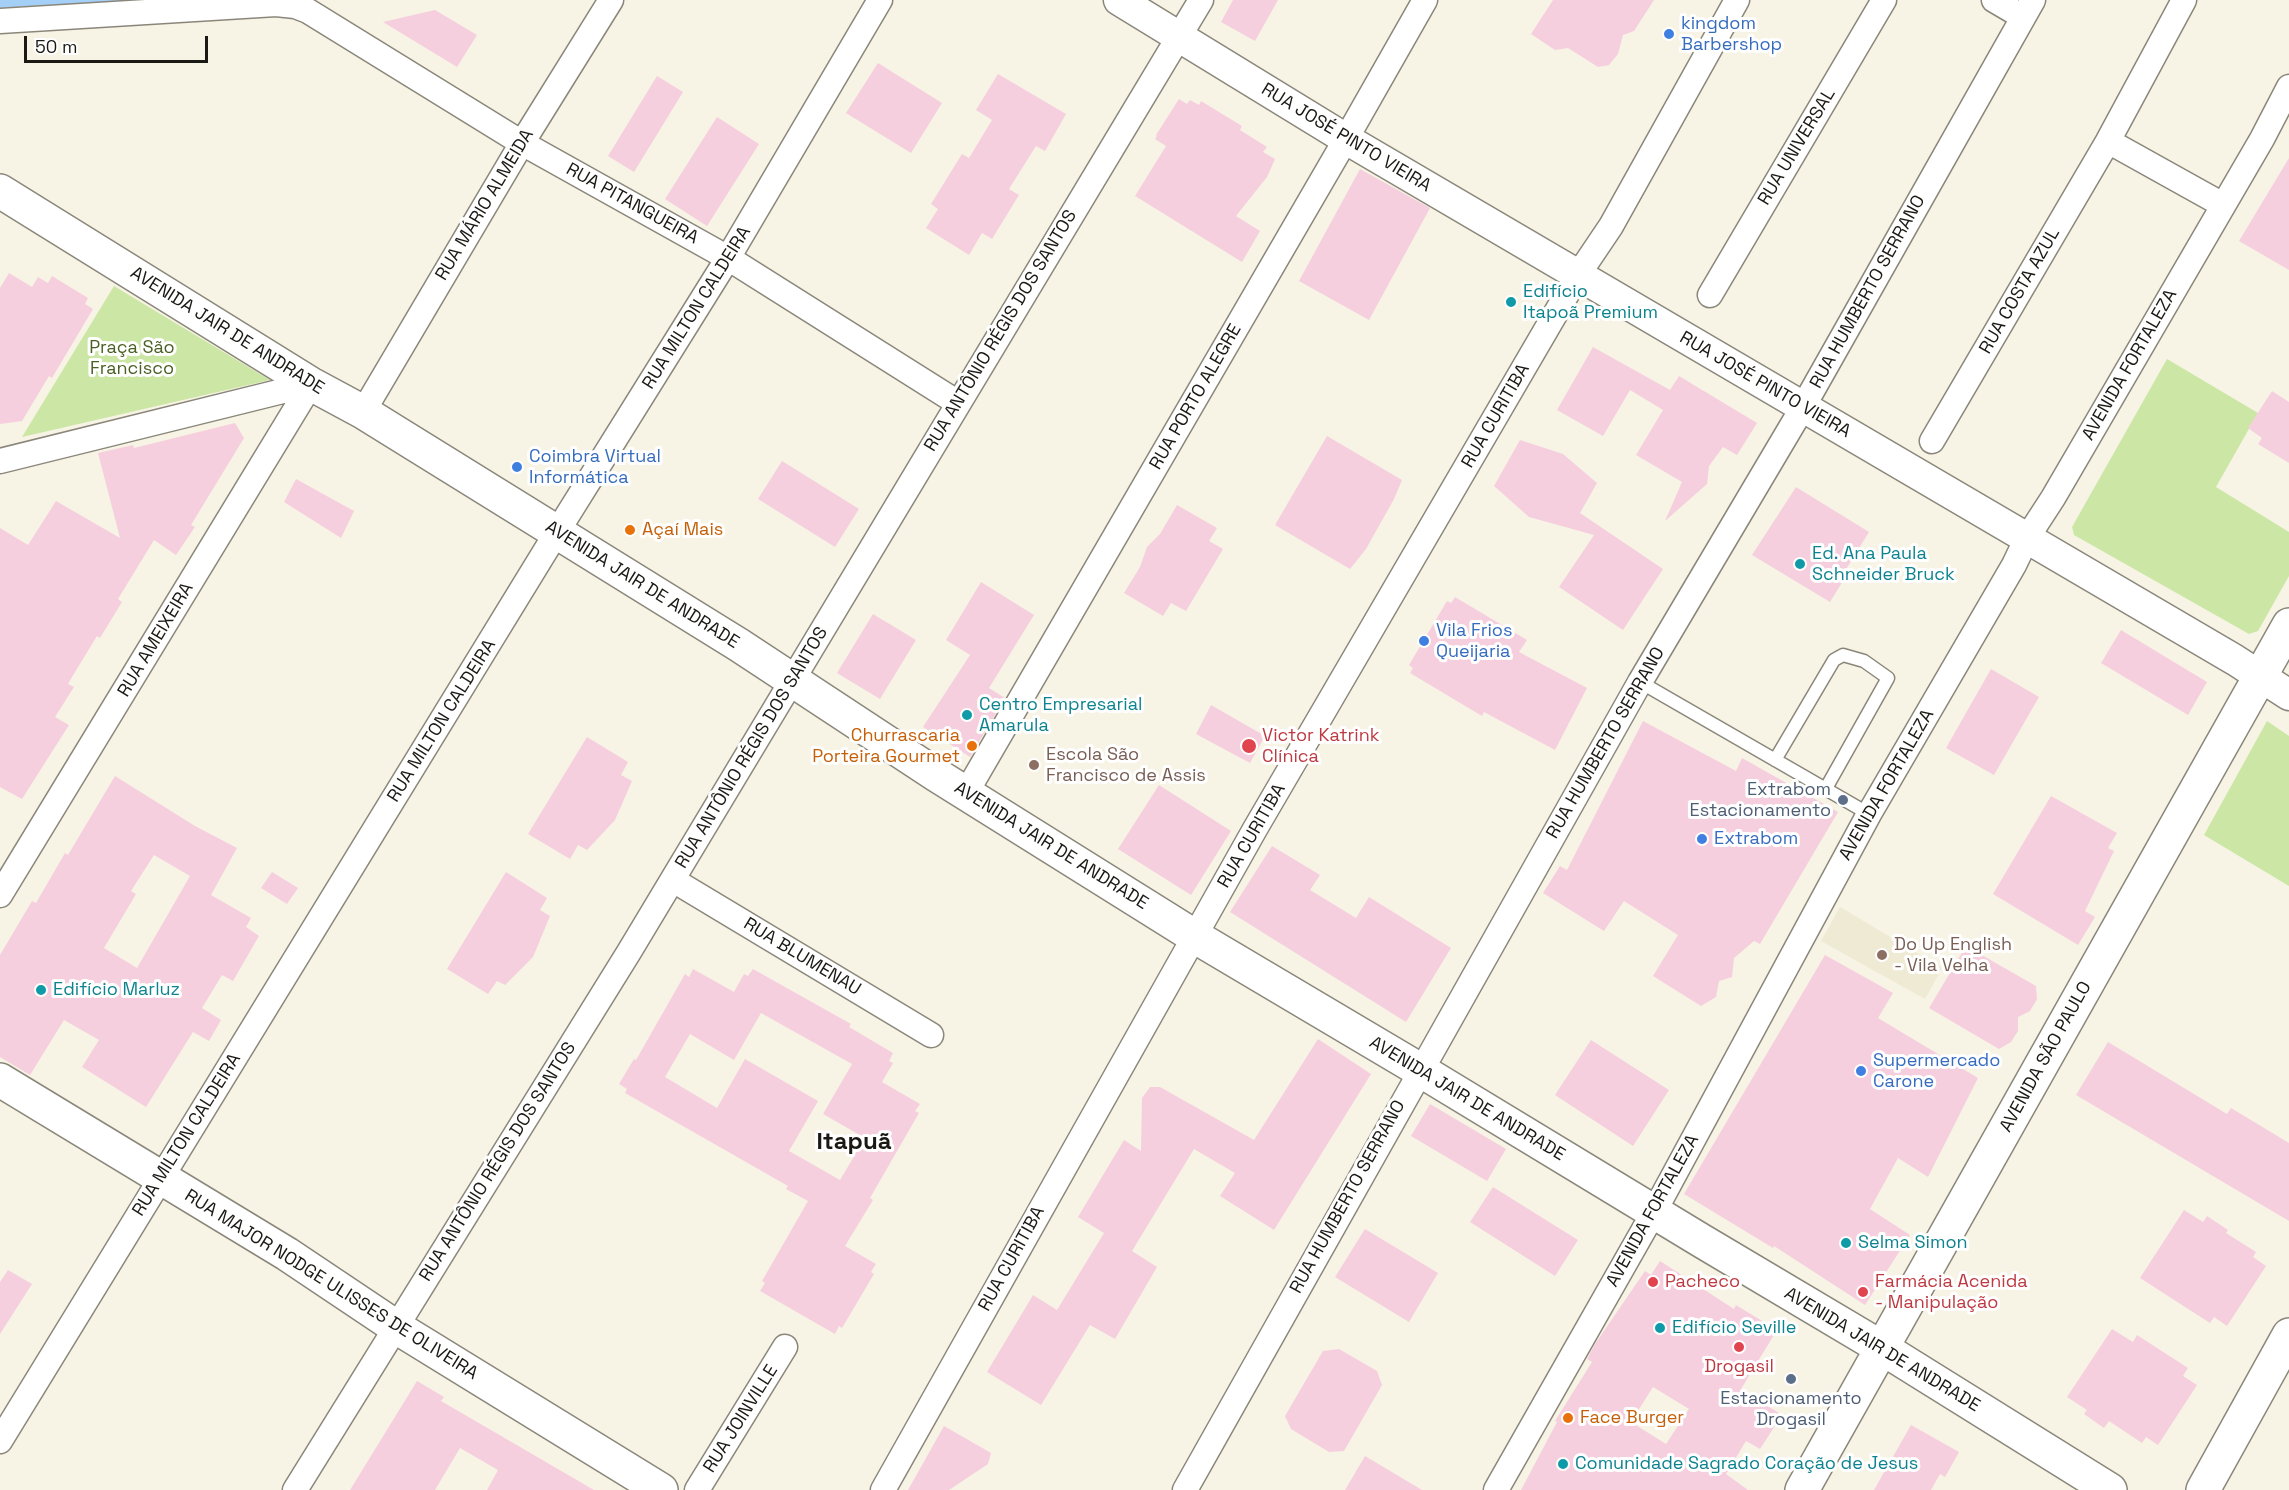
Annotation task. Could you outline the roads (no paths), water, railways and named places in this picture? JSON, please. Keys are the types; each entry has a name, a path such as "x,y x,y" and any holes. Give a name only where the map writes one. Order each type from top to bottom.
{"main road":[{"name":"AVENIDA JAIR DE ANDRADE","path":"0,191 311,384 363,412 792,678 966,793 1194,936 1882,1348 2110,1490"},
{"name":"AVENIDA SÃO PAULO","path":"1803,1490 2289,625"},
{"name":"RUA MAJOR NODGE ULISSES DE OLIVEIRA","path":"0,1080 287,1254 628,1482 661,1490"},
{"path":"2203,1490 2289,1335"}],"street":[{"name":"RUA MÁRIO ALMEIDA","path":"363,412 522,143 611,0"},
{"name":"RUA MILTON CALDEIRA","path":"0,1441 557,532 728,258 880,0"},
{"name":"RUA JOSÉ PINTO VIEIRA","path":"1119,0 1346,139 2261,675 2289,695"},
{"name":"RUA ANTÔNIO RÉGIS DOS SANTOS","path":"295,1490 673,880 792,678 1201,0"},
{"name":"RUA PORTO ALEGRE","path":"966,793 1425,0"},
{"name":"RUA CURITIBA","path":"883,1490 1194,936 1578,275 1611,226 1737,0"},
{"name":"RUA UNIVERSAL","path":"1710,295 1884,0"},
{"path":"1994,0 2028,8"},
{"name":"RUA COSTA AZUL","path":"1932,441 2108,141 2184,0"},
{"name":"RUA PITANGUEIRA","path":"0,21 276,4 304,9 522,143 728,258 958,403"},
{"name":"RUA HUMBERTO SERRANO","path":"1185,1490 1640,682 1803,407 2028,8"},
{"name":"AVENIDA FORTALEZA","path":"1496,1490 1653,1212 1869,814 2014,565 2027,538 2053,498 2223,205 2289,87"},
{"path":"2108,141 2223,205"},
{"path":"0,461 311,384"},
{"name":"RUA AMEIXEIRA","path":"0,895 311,384"},
{"name":"RUA BLUMENAU","path":"673,880 932,1035"},
{"name":"RUA JOINVILLE","path":"697,1490 785,1347"}],"lane":[{"path":"1775,760 1834,660 1843,655 1864,661 1888,678 1825,790"},
{"path":"1640,682 1869,814"}],"water":[{"path":"0,0 139,0 0,8"}],"place":[{"name":"kingdom Barbershop","path":"1669,34"},
{"name":"Edifício Itapoã Premium","path":"1511,302"},
{"name":"Coimbra Virtual Informática","path":"517,467"},
{"name":"Açaí Mais","path":"630,530"},
{"name":"Ed. Ana Paula Schneider Bruck","path":"1800,564"},
{"name":"Vila Frios Queijaria","path":"1424,641"},
{"name":"Centro Empresarial Amarula","path":"967,715"},
{"name":"Churrascaria Porteira Gourmet","path":"972,746"},
{"name":"Victor Katrink Clínica","path":"1249,746"},
{"name":"Escola São Francisco de Assis","path":"1034,765"},
{"name":"Extrabom Estacionamento","path":"1843,800"},
{"name":"Extrabom","path":"1702,839"},
{"name":"Do Up English - Vila Velha","path":"1882,955"},
{"name":"Edifício Marluz","path":"41,990"},
{"name":"Supermercado Carone","path":"1861,1071"},
{"name":"Selma Simon","path":"1846,1243"},
{"name":"Pacheco","path":"1653,1282"},
{"name":"Farmácia Acenida - Manipulação","path":"1863,1292"},
{"name":"Edifício Seville","path":"1660,1328"},
{"name":"Drogasil","path":"1739,1347"},
{"name":"Estacionamento Drogasil","path":"1791,1379"},
{"name":"Face Burger","path":"1568,1418"},
{"name":"Comunidade Sagrado Coração de Jesus","path":"1563,1464"}],"district":[{"name":"Itapuã","path":"854,1142"}],"park label":[{"name":"Praça São Francisco","path":"132,358"}]}
